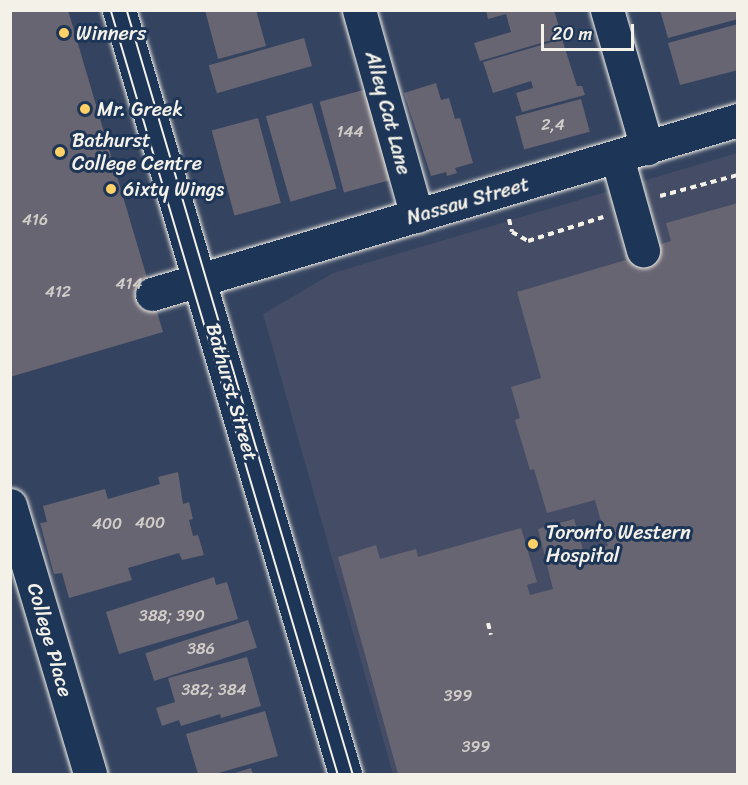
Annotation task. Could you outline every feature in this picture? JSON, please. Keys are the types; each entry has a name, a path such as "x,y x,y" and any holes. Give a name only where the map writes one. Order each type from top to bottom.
{"main road":[{"name":"Bathurst Street","path":"119,10 345,774"},
{"name":"Alley Cat Lane","path":"359,10 417,216"},
{"path":"607,10 632,153 642,250"},
{"name":"Nassau Street","path":"152,294 738,120"},
{"name":"College Place","path":"10,505 90,774"}],"path":[{"path":"508,218 512,232 528,241"},
{"path":"488,623 491,635"}],"shaded area":[{"name":"Toronto Western Hospital","path":"737,153 737,774 393,774 263,314 333,273"}],"building":[{"name":"Bathurst College Centre","path":"10,10 68,10 163,332 10,377"},
{"path":"205,10 256,10 266,46 218,59"},
{"path":"486,10 554,10 562,37 480,61 474,43 511,32 506,14 488,19"},
{"path":"660,10 736,10 738,19 668,38"},
{"path":"738,24 738,70 680,85 668,43"},
{"path":"304,38 312,66 217,93 209,65"},
{"path":"562,39 577,86 582,86 585,95 522,112 516,93 533,88 531,81 493,93 483,62"},
{"path":"436,83 441,100 449,98 455,119 460,118 473,163 455,168 457,173 447,176 446,172 431,176 404,93"},
{"path":"367,89 391,180 344,192 320,102"},
{"path":"581,99 590,132 524,149 515,117"},
{"path":"312,103 337,189 290,202 266,116"},
{"path":"258,118 281,203 234,215 212,130"},
{"name":"Toronto Western Hospital","path":"738,203 738,774 398,774 338,557 376,545 380,559 416,549 418,557 521,528 537,582 527,585 530,595 553,589 538,529 574,519 584,553 608,546 595,500 547,513 534,469 530,470 515,420 520,418 511,387 541,378 517,292 626,260 625,255 671,241 666,223"},
{"path":"178,472 183,504 189,502 193,519 189,520 193,536 198,535 204,555 182,560 179,553 128,568 132,580 69,598 62,573 54,574 40,523 47,522 43,506 105,489 108,499 160,484 158,477"},
{"path":"214,577 216,585 227,582 238,619 119,654 106,612"},
{"path":"248,620 257,648 154,681 145,653"},
{"path":"247,657 261,706 221,718 220,714 181,726 179,720 162,726 156,708 175,702 168,678"},
{"path":"265,711 278,756 215,774 198,774 186,734"},
{"path":"251,768 253,774 232,774"}],"tram line":[{"path":"111,10 338,774"},
{"path":"127,10 353,774"}],"place":[{"name":"Winners","path":"64,33"},
{"name":"Mr. Greek","path":"85,109"},
{"name":"Bathurst College Centre","path":"60,152"},
{"name":"6ixty Wings","path":"111,189"},
{"name":"Toronto Western Hospital","path":"533,544"}]}
